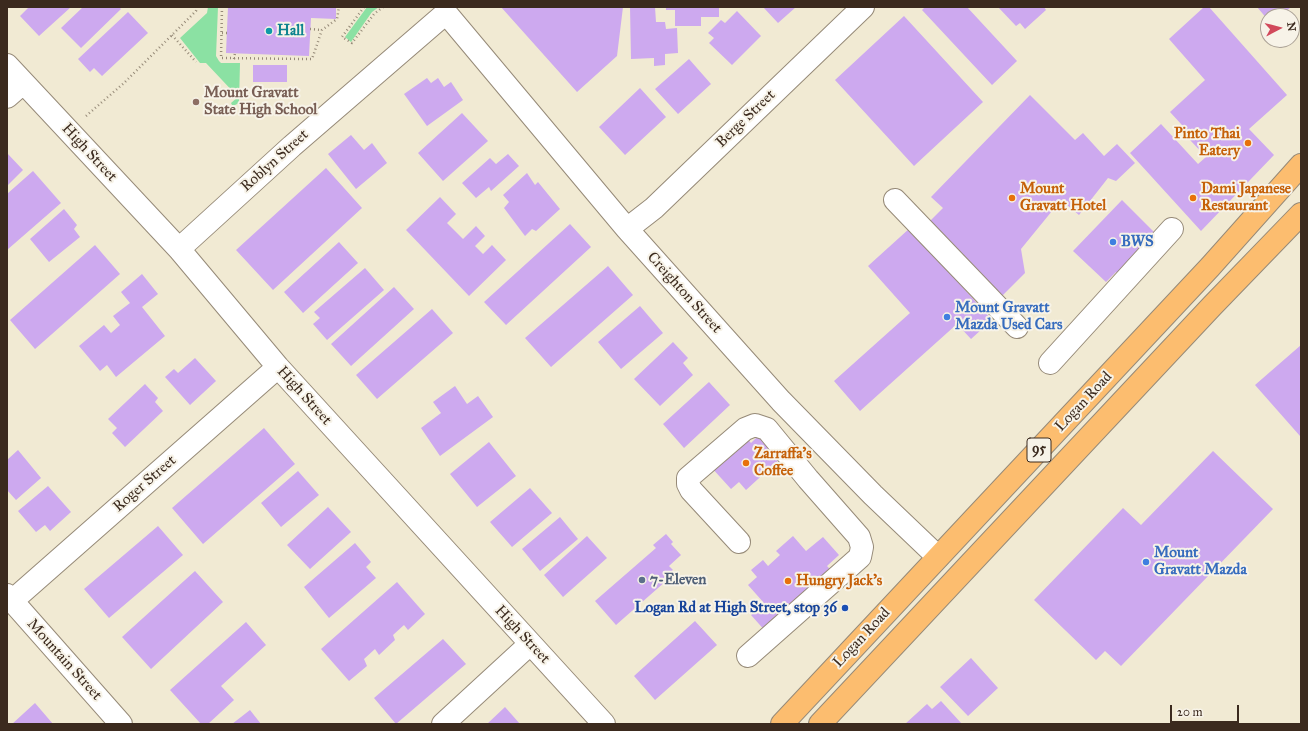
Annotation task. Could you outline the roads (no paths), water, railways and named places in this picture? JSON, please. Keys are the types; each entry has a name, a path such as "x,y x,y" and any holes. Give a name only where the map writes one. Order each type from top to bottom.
{"main road":[{"name":"Logan Road","path":"782,724 1210,267 1301,165"},
{"name":"Logan Road","path":"820,724 1212,306 1301,214"}],"street":[{"name":"Berge Street","path":"627,229 654,208 863,7"},
{"name":"Creighton Street","path":"437,14 781,401 878,500 938,557"},
{"name":"Roblyn Street","path":"180,249 437,14"},
{"name":"High Street","path":"7,65 180,249 278,367 604,724"},
{"path":"7,97 23,83"},
{"path":"895,200 1017,327"},
{"path":"1050,362 1172,230"},
{"name":"Roger Street","path":"10,598 278,367"},
{"path":"739,542 691,490 688,484 688,478 745,429 755,425 767,429 808,479 859,537 862,547 860,558 748,656"},
{"name":"Mountain Street","path":"10,598 121,724"},
{"path":"443,724 530,644"}],"place":[{"name":"Hall","path":"269,31"},
{"name":"Mount Gravatt State High School","path":"196,102"},
{"name":"Pinto Thai Eatery","path":"1248,143"},
{"name":"Mount Gravatt Hotel","path":"1012,198"},
{"name":"Dami Japanese Restaurant","path":"1193,198"},
{"name":"BWS","path":"1113,242"},
{"name":"Mount Gravatt Mazda Used Cars","path":"947,317"},
{"name":"Zarraffa's Coffee","path":"746,463"},
{"name":"Mount Gravatt Mazda","path":"1146,562"},
{"name":"7-Eleven","path":"642,580"},
{"name":"Hungry Jack's","path":"788,581"},
{"name":"Logan Rd at High Street, stop 36","path":"845,608"}]}
